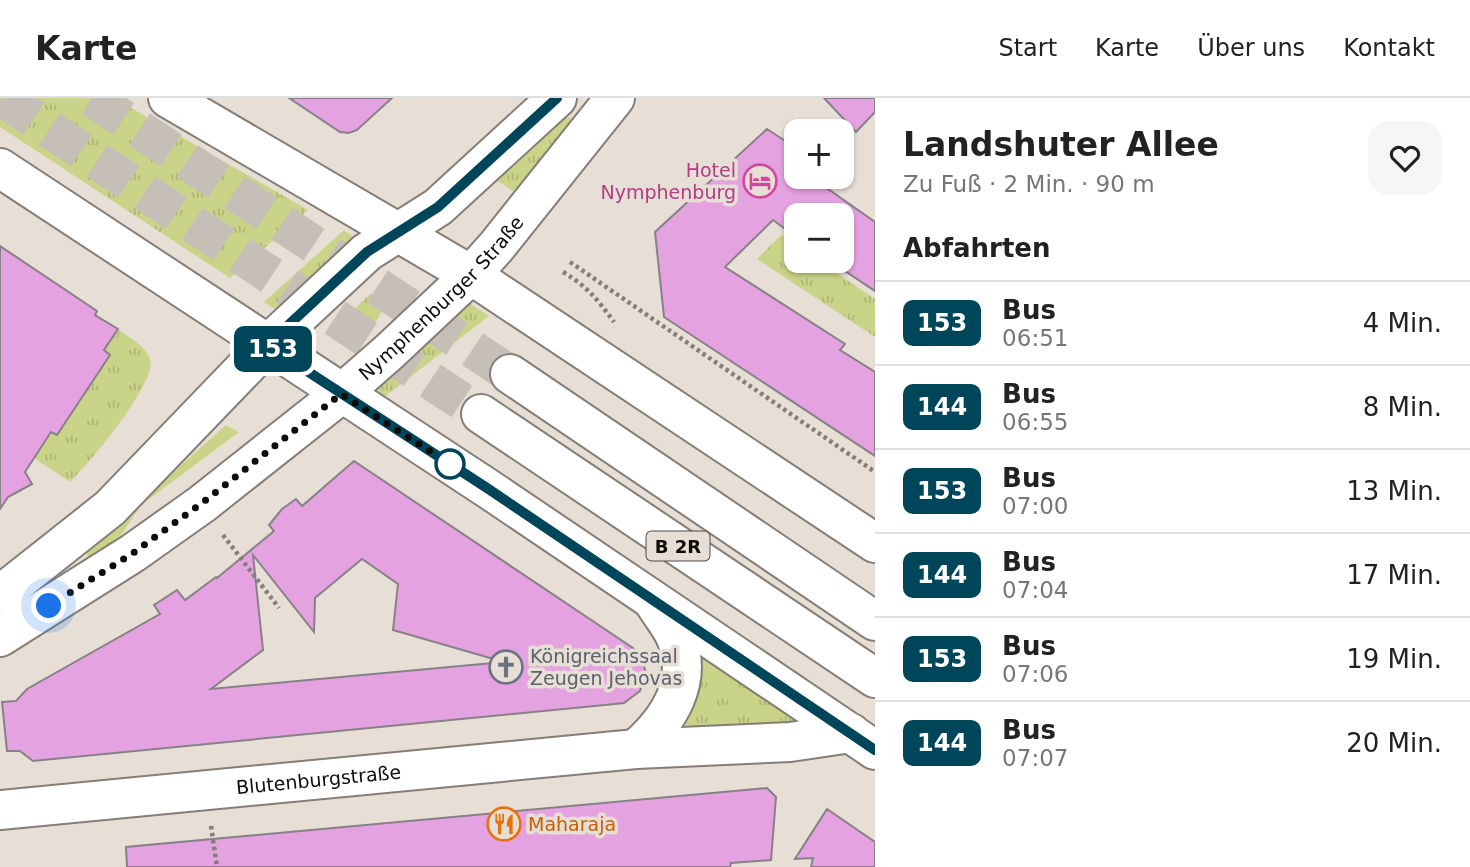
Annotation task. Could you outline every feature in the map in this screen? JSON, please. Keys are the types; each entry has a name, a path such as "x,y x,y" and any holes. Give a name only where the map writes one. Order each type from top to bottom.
{"main road":[{"path":"168,98 471,275 875,543"},
{"path":"0,595 110,508 267,345 367,252 438,207 557,98"},
{"name":"Nymphenburger Straße","path":"0,637 133,553 202,503 341,394 397,345 471,275 496,247 615,98"},
{"path":"0,168 487,488 863,742"},
{"name":"B 2R","path":"510,374 875,621"},
{"name":"B 2R","path":"481,414 875,678"},
{"path":"636,749 656,732 671,711 680,684 682,662 676,638 653,601"},
{"name":"Blutenburgstraße","path":"0,810 636,749 790,742 863,742"}],"path":[{"path":"570,262 875,472"},
{"path":"222,535 279,608"},
{"path":"210,819 217,867"}],"green space":[{"path":"0,98 114,98 308,210 230,278 0,127"},
{"path":"566,117 571,118 574,124 518,194 494,179"},
{"path":"344,230 352,236 352,240 283,307 275,309 264,302"},
{"path":"781,235 784,237 784,273 837,273 875,299 875,337 757,259"},
{"path":"381,292 386,295 388,301 376,321 338,340 328,335 370,294"},
{"path":"466,301 489,316 383,398 378,390 379,386"},
{"path":"118,329 145,350 150,359 150,370 120,423 70,482 34,458 51,432 57,435 110,356 104,350"},
{"path":"226,425 239,432 141,505 122,534 91,558 88,557 86,550"},
{"path":"698,652 800,722 690,735 683,714"}],"building":[{"path":"289,98 392,98 357,130 349,133 340,132"},
{"path":"824,98 875,98 875,112 856,132 854,119 844,119"},
{"path":"767,129 784,140 784,189 828,189 848,203 784,203 784,228 773,220 725,267 845,344 840,350 875,372 875,456 664,317 655,232"},
{"path":"854,207 875,222 875,291 848,273 854,273"},
{"path":"0,246 97,311 95,315 118,329 104,350 110,355 57,435 51,432 25,472 32,484 8,497 0,509"},
{"path":"354,461 633,648 640,654 646,673 640,691 624,703 33,761 20,751 7,751 2,702 16,701 27,689 160,614 154,605 177,590 185,600 217,578 274,531 269,525 282,509 296,499 302,506","holes":["253,555 314,632 315,598 362,559 398,584 393,630 504,662 211,689 263,650"]},
{"path":"767,788 776,797 771,860 731,863 730,867 127,867 126,847"},
{"path":"827,809 875,842 875,867 811,867 813,858 795,859"}],"tunnel":[{"path":"2,98 481,414"},
{"path":"92,98 510,374"}],"bus line":[{"name":"153","path":"557,98 438,207 367,252 267,345 487,488 875,750"}],"place":[{"name":"Hotel Nymphenburg","path":"760,181"},
{"name":"Königreichssaal Zeugen Jehovas","path":"506,667"},
{"name":"Maharaja","path":"504,824"}],"route":[{"path":"49,606 133,553 202,503 341,394 450,464"}]}
